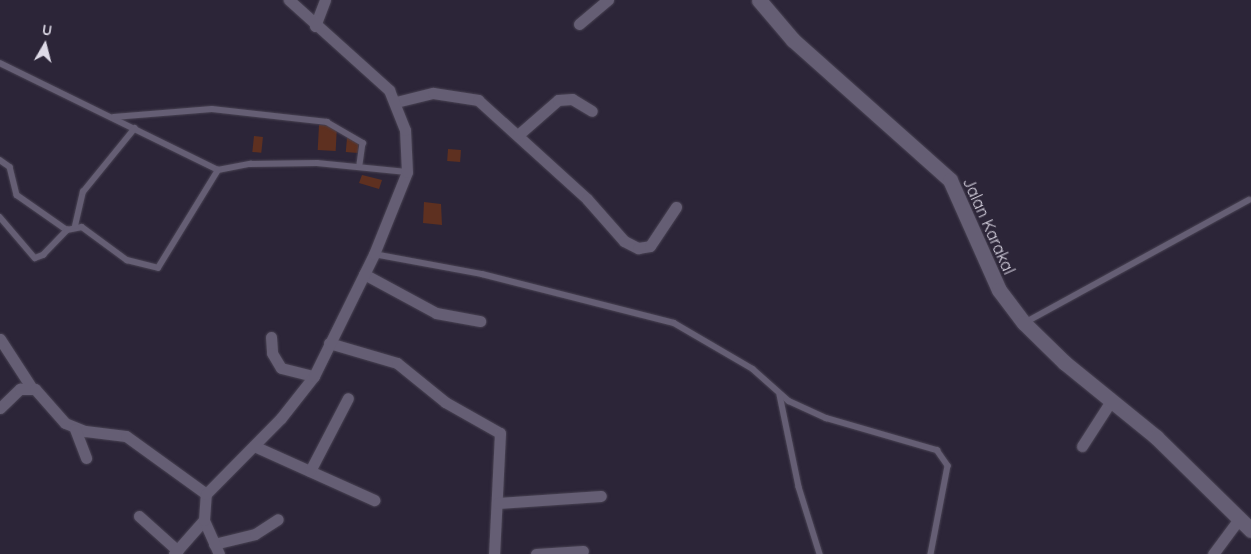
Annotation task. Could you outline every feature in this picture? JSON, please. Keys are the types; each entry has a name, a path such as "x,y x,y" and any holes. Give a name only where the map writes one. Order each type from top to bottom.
{"main road":[{"name":"Jalan Karakal","path":"764,2 812,58 950,180 999,290 1024,323 1168,448 1251,530"}],"street":[{"path":"278,519 255,534 217,549 204,520 206,494 254,446 314,376 329,342 374,254 407,172 407,146 396,102 374,74 315,26 289,0"},
{"path":"315,26 325,0"},
{"path":"578,24 608,0"},
{"path":"396,102 433,93 468,96 490,108 624,241 638,248 650,246 676,208"},
{"path":"518,135 558,100 572,99 592,111"},
{"path":"364,274 436,313 480,320"},
{"path":"271,337 272,353 281,368 314,376"},
{"path":"0,339 30,387 75,428 86,458"},
{"path":"329,342 397,363 445,402 500,433 494,554"},
{"path":"0,408 20,390 30,387"},
{"path":"310,471 348,398"},
{"path":"1082,446 1111,400"},
{"path":"75,428 126,436 206,494"},
{"path":"254,446 374,500"},
{"path":"498,503 601,496"},
{"path":"139,516 176,553 204,520"},
{"path":"1212,554 1239,519"},
{"path":"536,554 583,551"}],"lane":[{"path":"0,63 218,170 278,163 360,165 407,172"},
{"path":"112,117 212,109 327,122 363,143 360,165"},
{"path":"75,226 82,192 135,128"},
{"path":"0,160 10,167 17,195 67,230"},
{"path":"75,226 127,260 158,268 218,170"},
{"path":"1024,323 1249,200"},
{"path":"0,216 34,258 43,255 67,230 75,226"},
{"path":"374,254 482,274 674,323 753,369 780,395 826,418 944,455 948,466 931,554"},
{"path":"780,395 799,487 820,554"}],"building":[{"path":"319,125 337,126 336,151 318,150"},
{"path":"254,136 263,137 261,153 252,152"},
{"path":"347,138 359,139 358,153 346,152"},
{"path":"448,149 461,150 460,162 447,161"},
{"path":"362,175 382,180 379,189 359,183"},
{"path":"424,202 441,204 442,225 423,223"}]}
